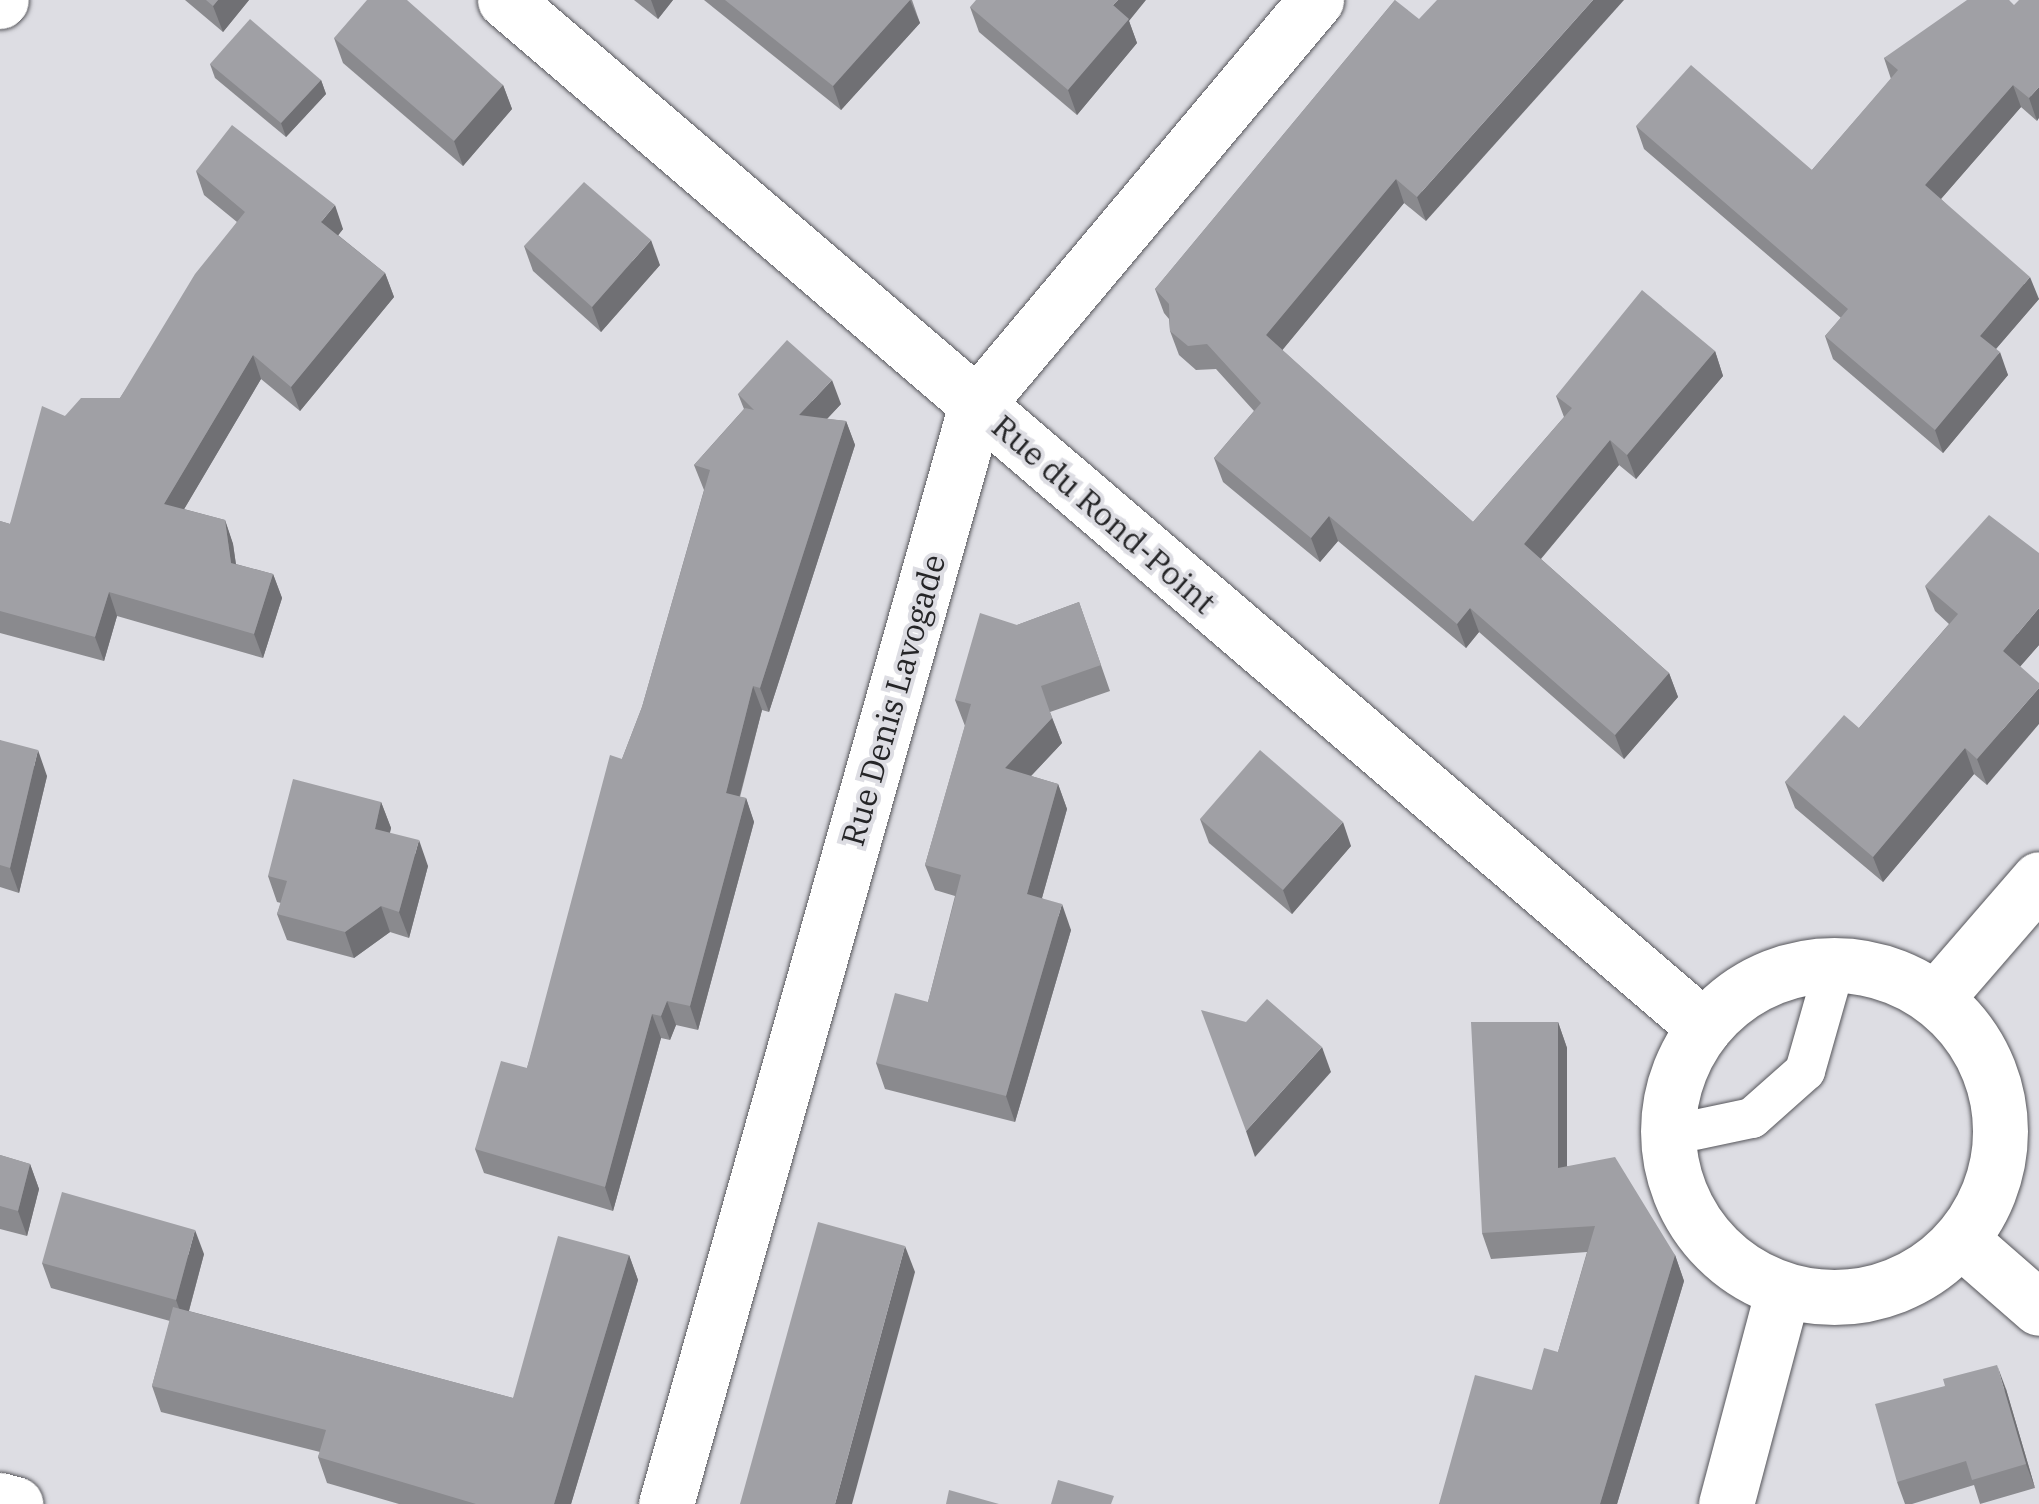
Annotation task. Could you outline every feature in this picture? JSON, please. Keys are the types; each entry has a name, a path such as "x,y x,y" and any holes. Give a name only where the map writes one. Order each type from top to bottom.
{"street":[{"name":"Rue du Rond-Point","path":"505,0 1704,1027"},
{"name":"Rue Denis Lavogade","path":"666,1504 976,405 1316,0"},
{"path":"1936,998 2039,879"},
{"path":"1840,964 1891,974 1936,998 1974,1038 1996,1088 2002,1141 1990,1194 1961,1240 1924,1272 1880,1292 1831,1298 1783,1290 1736,1266 1698,1228 1674,1179 1667,1127 1677,1074 1704,1027 1757,985 1840,964"},
{"path":"1961,1240 2039,1308"},
{"path":"1726,1504 1783,1290"},
{"path":"0,1500 15,1504"}],"lane":[{"path":"1695,1130 1752,1118 1804,1071 1829,986"}],"building":[{"path":"367,0 407,0 503,85 454,141 334,38"},
{"path":"725,0 910,0 833,86"},
{"path":"976,0 1118,0 1113,5 1129,19 1068,90 970,7"},
{"path":"1395,0 1419,19 1437,0 1593,0 1417,197 1396,179 1266,335 1473,522 1572,408 1556,396 1642,290 1715,351 1627,455 1610,440 1524,544 1669,673 1615,735 1470,608 1457,624 1329,516 1311,538 1214,458 1261,403 1207,344 1188,346 1170,331 1169,304 1155,289"},
{"path":"1967,0 2009,0 2014,5 2019,0 2039,0 2039,87 2029,98 2013,85 1925,185 2030,277 1980,336 2000,352 1935,430 1825,336 1848,309 1636,126 1691,65 1812,170 1898,70 1884,58"},
{"path":"250,19 321,80 281,123 210,64"},
{"path":"232,125 335,205 321,222 385,273 291,387 253,355 164,504 225,520 231,563 273,574 254,634 109,592 95,637 0,611 0,521 10,524 42,406 65,416 81,398 120,398 195,274 245,212 196,171"},
{"path":"584,182 651,240 592,307 524,246"},
{"path":"787,340 832,380 799,415 846,421 760,688 753,686 726,793 746,798 690,1006 667,1001 661,1016 652,1014 605,1187 475,1149 501,1061 527,1068 610,755 622,759 642,707 710,470 694,465 745,408 754,410 738,394"},
{"path":"1989,515 2039,553 2039,608 2003,651 2039,683 2039,688 1977,759 1965,748 1873,857 1785,782 1844,715 1859,728 1958,614 1925,586"},
{"path":"1079,602 1101,665 1041,686 1052,718 1005,768 1058,784 1027,894 1062,904 1006,1096 876,1063 895,993 928,1002 961,875 925,865 971,704 955,700 980,613 1017,625"},
{"path":"0,740 38,750 10,868 0,865"},
{"path":"1260,750 1343,822 1283,890 1200,819"},
{"path":"293,779 381,802 375,829 419,840 399,912 381,906 345,932 277,914 287,881 268,876"},
{"path":"1267,999 1322,1047 1246,1131 1201,1010 1246,1022"},
{"path":"1471,1022 1558,1022 1558,1168 1615,1157 1675,1255 1600,1504 1439,1504 1475,1375 1532,1390 1544,1348 1558,1352 1595,1226 1482,1233"},
{"path":"0,1155 30,1164 18,1211 0,1206"},
{"path":"62,1192 195,1230 176,1300 42,1263"},
{"path":"818,1222 905,1246 835,1504 740,1504"},
{"path":"558,1236 629,1255 554,1504 476,1504 318,1457 326,1430 152,1386 173,1307 513,1398"},
{"path":"1997,1365 2026,1464 1972,1480 1966,1461 1897,1482 1875,1404 1945,1386 1943,1379"},
{"path":"1058,1480 1114,1496 1111,1504 1051,1504"},
{"path":"949,1490 999,1504 946,1504"}]}
